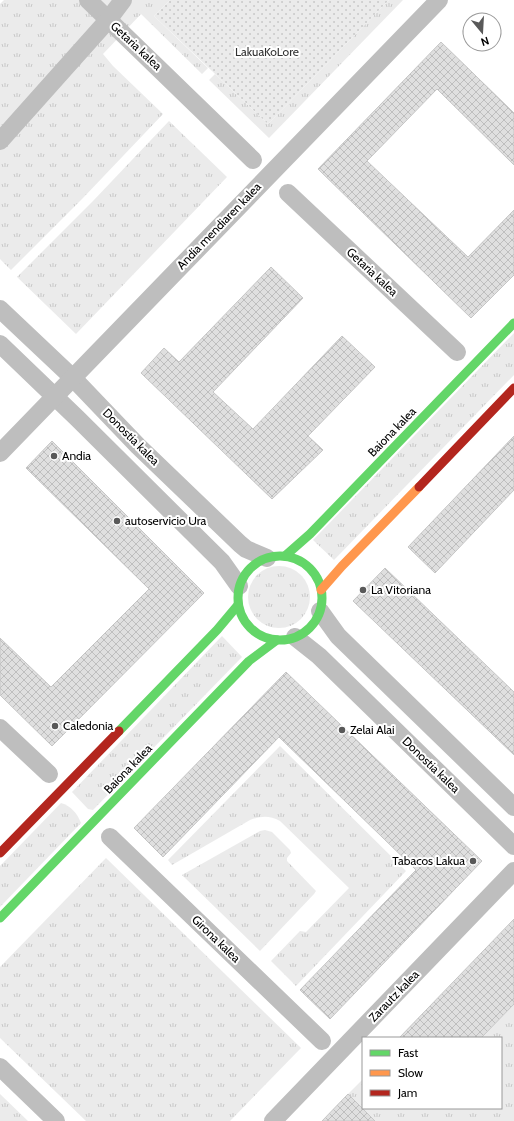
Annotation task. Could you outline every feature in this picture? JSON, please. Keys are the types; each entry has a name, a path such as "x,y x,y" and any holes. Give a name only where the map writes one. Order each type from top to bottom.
{"street":[{"name":"Getaria kalea","path":"88,0 253,160"},
{"path":"0,141 108,20 123,0"},
{"name":"Andia mendiaren kalea","path":"0,453 439,0"},
{"name":"Getaria kalea","path":"288,192 457,352"},
{"name":"Donostia kalea","path":"0,309 73,378 138,446 240,544 246,549 267,558"},
{"name":"Baiona kalea","path":"285,556 310,534 514,323"},
{"name":"Donostia kalea","path":"0,344 54,397 78,418 222,562 239,586"},
{"path":"321,590 342,566 514,388"},
{"path":"276,556 285,556 296,559 308,568 318,580 322,600 320,611 315,622 306,631 296,637 277,640 266,638 256,633 247,625 241,616 238,605 239,586 249,568 257,562 276,556"},
{"path":"0,853 217,630 238,605"},
{"path":"320,611 338,636 514,807"},
{"name":"Donostia kalea","path":"296,637 319,656 514,846"},
{"name":"Baiona kalea","path":"0,918 249,661 277,640"},
{"path":"0,728 49,774"},
{"name":"Girona kalea","path":"110,837 322,1041"},
{"name":"Zarautz kalea","path":"273,1121 514,871"},
{"path":"0,1067 56,1121"}],"green space":[{"path":"4,0 170,0 154,16 208,68 202,74 141,14 103,54 113,66 163,114 83,198 11,270 0,259 0,4"},
{"name":"LakuaKoLore","path":"170,0 389,0 268,124 154,16"},
{"path":"389,0 403,0 269,138 209,80 215,74 268,124"},
{"path":"169,121 227,177 76,334 17,277 93,201"},
{"path":"514,333 514,375 334,560 313,540"},
{"path":"273,566 285,566 301,575 308,585 310,597 308,609 301,619 285,628 273,628 262,623 253,614 248,603 248,591 253,580 262,571"},
{"path":"222,636 242,657 93,810 88,809 72,792"},
{"path":"280,746 406,871 296,986 271,961 300,931 306,932 349,888 280,821 269,817 261,817 250,820 172,865 168,860"},
{"path":"61,803 73,810 81,823 0,907 0,866"},
{"path":"265,830 272,832 290,850 291,853 287,858 287,861 316,891 260,951 182,875 260,831"},
{"path":"106,858 301,1048 230,1121 86,1121 0,1038 0,967"},
{"path":"514,1004 514,1121 375,1121 363,1109 502,1109 502,1037 482,1037"},
{"path":"362,1080 362,1108 348,1094"},
{"path":"0,1094 28,1121 0,1121"}],"building":[{"path":"441,42 514,113 514,165 437,89 367,161 468,257 514,210 514,275 471,318 318,169"},
{"path":"271,267 303,298 213,392 253,429 342,336 375,367 308,436 323,450 272,499 141,373 164,348 179,362"},
{"path":"514,436 514,490 435,573 408,547"},
{"path":"52,441 204,593 52,746 0,695 0,638 51,687 149,589 26,468"},
{"path":"385,568 514,692 514,755 353,601"},
{"path":"286,672 482,861 330,1019 300,990 416,870 279,737 163,857 134,828"},
{"path":"514,919 514,1004 482,1037 400,1037"},
{"path":"348,1094 375,1121 322,1121"}],"traffic: fast":[{"path":"285,556 310,534 514,323"},
{"path":"280,556 296,559 310,568 319,582 322,598 319,614 310,628 296,637 280,640 264,637 250,628 241,614 238,598 241,582 250,568 264,559 280,556"},
{"path":"119,731 217,630 238,605"},
{"path":"0,918 249,661 277,640"}],"traffic: slow":[{"path":"321,590 342,566 419,487"}],"traffic: jam":[{"path":"419,487 514,388"},
{"path":"0,853 119,731"}],"place":[{"name":"Andia","path":"54,456"},
{"name":"autoservicio Ura","path":"117,521"},
{"name":"La Vitoriana","path":"363,590"},
{"name":"Caledonia","path":"55,726"},
{"name":"Zelai Alai","path":"342,730"},
{"name":"Tabacos Lakua","path":"473,861"}]}
